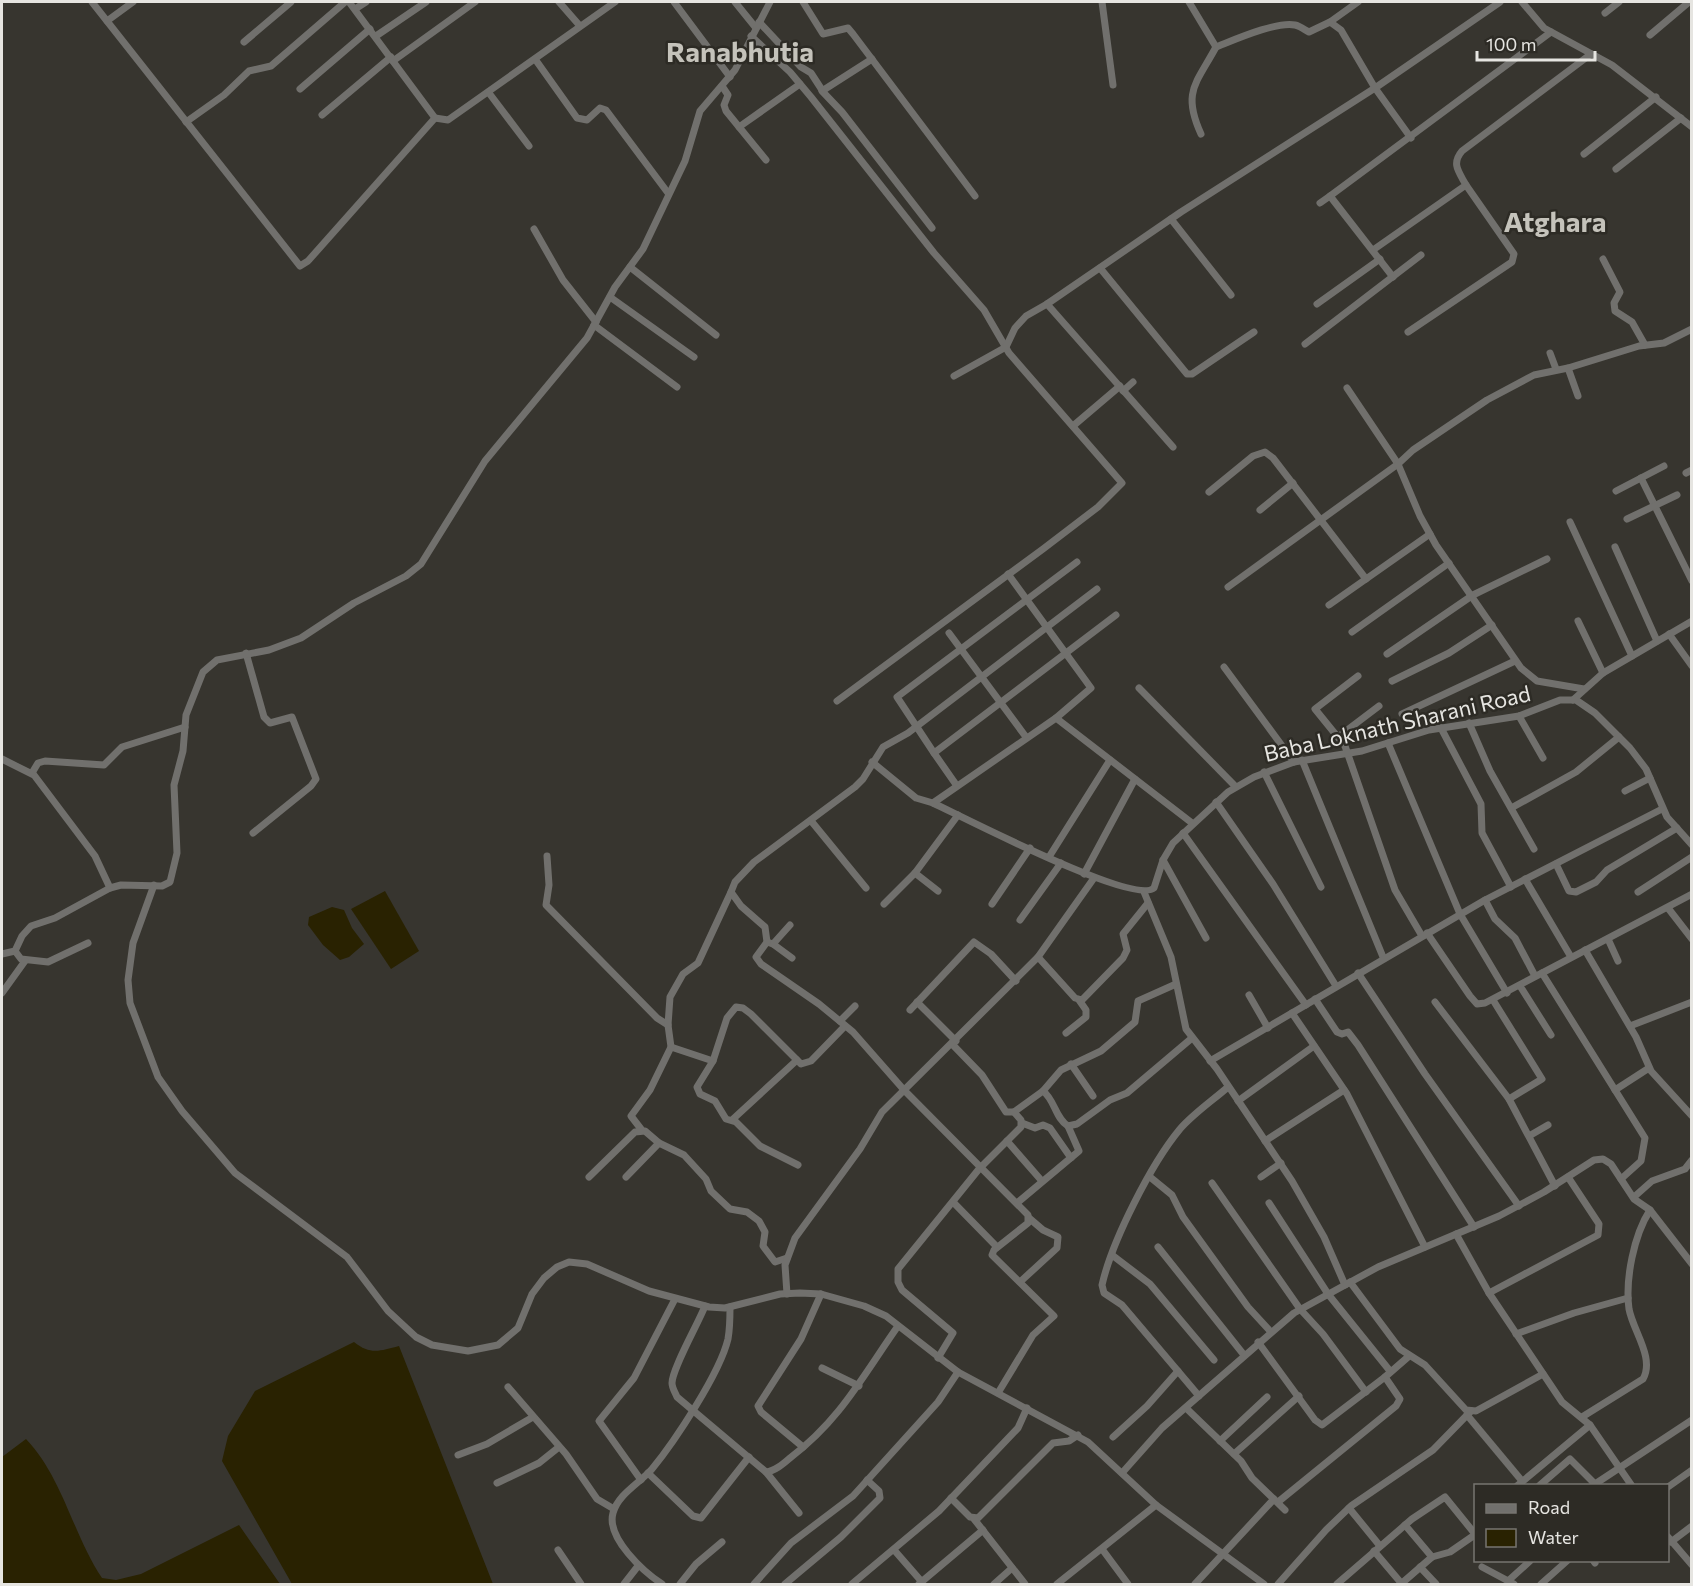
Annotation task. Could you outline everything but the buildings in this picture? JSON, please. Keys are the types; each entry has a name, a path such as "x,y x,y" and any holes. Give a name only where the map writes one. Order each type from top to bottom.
{"street":[{"path":"92,2 300,266 308,261 435,118"},
{"path":"107,21 133,2"},
{"path":"244,42 291,2"},
{"path":"186,122 224,95 249,71 271,66 347,2 376,36 435,118 448,120 615,2"},
{"path":"355,9 366,2"},
{"path":"376,36 426,2"},
{"path":"322,115 392,59 475,2"},
{"path":"559,2 580,26"},
{"path":"674,2 730,77"},
{"path":"735,2 801,67 811,73 932,228"},
{"path":"15,951 22,936 31,926 55,918 110,888 121,885 167,884 174,870 178,840 174,785 183,751 184,727 203,672 217,660 287,645 354,603 415,570 426,557 485,461 587,338 593,321 643,249 685,161 700,111 730,77 771,2"},
{"path":"803,2 823,34 848,28 975,196"},
{"path":"1102,2 1113,85"},
{"path":"1189,2 1216,47"},
{"path":"1201,134 1190,95 1216,47 1243,35 1294,25 1309,32 1358,2"},
{"path":"954,376 1006,347 1015,328 1026,316 1171,219 1375,88 1500,2"},
{"path":"1522,2 1540,25 1612,65 1688,122 1616,169"},
{"path":"1605,13 1619,2"},
{"path":"1650,35 1689,2"},
{"path":"1330,21 1341,30 1375,88 1411,138"},
{"path":"300,89 370,29"},
{"path":"1320,203 1411,138 1551,32"},
{"path":"752,36 800,84 934,253 984,310 1006,347 1122,483 1098,507 837,701"},
{"path":"1408,332 1512,262 1514,254 1466,185 1455,166 1456,158 1462,151 1591,54"},
{"path":"535,59 577,118 587,120 600,108 606,110 668,193"},
{"path":"822,90 872,59"},
{"path":"739,127 800,84"},
{"path":"722,86 728,95 724,108 766,160"},
{"path":"489,93 529,146"},
{"path":"1584,154 1656,97"},
{"path":"1373,250 1466,185"},
{"path":"1330,196 1393,277"},
{"path":"1171,219 1231,295"},
{"path":"534,229 557,270 593,321 677,387"},
{"path":"1305,344 1421,255"},
{"path":"1317,304 1380,259"},
{"path":"1603,259 1620,292 1614,303 1616,311 1632,322 1646,345"},
{"path":"630,267 716,335"},
{"path":"1100,268 1187,374 1192,375 1254,332"},
{"path":"610,297 694,357"},
{"path":"1047,304 1173,447"},
{"path":"1228,587 1320,518 1398,464 1413,450 1487,400 1534,375 1676,339 1691,330"},
{"path":"1550,353 1556,369"},
{"path":"1568,368 1578,396"},
{"path":"1073,426 1121,388 1133,382"},
{"path":"1347,388 1398,464 1430,534 1473,595 1515,661 1537,681 1584,689"},
{"path":"1209,492 1259,452 1273,458 1366,579"},
{"path":"1616,491 1664,466"},
{"path":"1641,478 1692,581"},
{"path":"1260,510 1293,483"},
{"path":"1627,519 1677,495"},
{"path":"1570,522 1632,656"},
{"path":"1329,605 1430,534"},
{"path":"1615,547 1657,641"},
{"path":"1387,654 1473,595 1546,560"},
{"path":"957,786 897,697 1077,562"},
{"path":"1352,632 1449,563"},
{"path":"933,803 1026,736 1056,718 1091,688 1008,574"},
{"path":"787,1258 775,1262 763,1246 765,1232 759,1221 747,1212 734,1211 726,1206 684,1155 659,1143 641,1130 631,1116 650,1090 671,1047 668,1025 670,997 683,974 698,963 735,882 762,854 812,822 863,779 883,747 916,726 1097,589"},
{"path":"934,753 1116,615"},
{"path":"1578,621 1603,673"},
{"path":"1692,621 1603,673 1573,700 1595,712 1619,736 1646,769 1662,808 1692,844"},
{"path":"1392,681 1449,653 1492,625"},
{"path":"949,633 1026,736"},
{"path":"1670,634 1692,666"},
{"path":"246,653 264,717 270,723 292,717 316,779 311,786 253,833"},
{"path":"1402,714 1515,661"},
{"path":"1224,667 1298,761 1383,957"},
{"path":"1358,676 1315,710 1338,737 1346,753 1399,900 1477,1004 1507,993 1692,894"},
{"path":"1139,688 1235,786"},
{"name":"Baba Loknath Sharani Road","path":"1144,892 1154,888 1163,860 1192,823 1235,786 1264,772 1298,761 1346,753 1441,728 1519,716 1560,700 1573,700"},
{"path":"1338,737 1379,706"},
{"path":"1519,716 1542,758"},
{"path":"1056,718 1192,823"},
{"path":"1469,723 1490,771 1513,807 1534,849"},
{"path":"32,773 38,764 45,761 104,765 122,747 184,727"},
{"path":"1441,728 1481,804 1482,833 1511,887"},
{"path":"1513,807 1576,772 1619,736"},
{"path":"1388,743 1460,914 1507,993"},
{"path":"2,759 13,767 32,773 95,856 110,888"},
{"path":"1049,857 1110,760"},
{"path":"872,762 916,798 933,803 1084,874 1144,892 1171,957 1184,1024 1281,1163 1324,1237 1347,1284 1408,1357 1417,1358 1425,1365 1469,1413 1519,1483 1590,1425"},
{"path":"1264,772 1321,887"},
{"path":"1625,791 1650,778"},
{"path":"1084,874 1135,779"},
{"path":"1216,802 1273,884 1336,986"},
{"path":"1210,1061 1424,934 1662,808"},
{"path":"884,903 915,873 958,815"},
{"path":"812,822 866,888"},
{"path":"1556,864 1569,891 1576,892 1596,882 1607,870 1677,828"},
{"path":"1183,833 1306,1005"},
{"path":"992,904 1030,848"},
{"path":"547,856 549,885 546,905 657,1018 668,1025"},
{"path":"1638,892 1692,857"},
{"path":"1163,860 1206,939"},
{"path":"1020,921 1061,863"},
{"path":"915,873 938,891"},
{"path":"787,1294 787,1258 803,1225 820,1206 882,1112 954,1043 1038,957 1094,878"},
{"path":"1526,879 1571,957"},
{"path":"154,885 133,943 128,980 130,1003 158,1077 182,1111 235,1173 352,1262 388,1311 416,1337 432,1345 468,1351 498,1346 518,1328 532,1294 544,1278 556,1267 568,1262 592,1265 640,1288 705,1306 730,1307 787,1294 821,1294 873,1309 958,1372 1000,1389 1027,1408 1078,1434 1156,1505 1264,1584"},
{"path":"730,892 741,906 765,927 770,943 792,957"},
{"path":"1485,900 1496,919 1515,938 1645,1138 1641,1161 1622,1179"},
{"path":"1079,1000 1086,998 1123,958 1127,950 1123,934 1148,903"},
{"path":"1668,908 1692,939"},
{"path":"790,925 756,957 760,964 843,1023 904,1090 1017,1203 1029,1218 1043,1230 1058,1238 1059,1245 1020,1282"},
{"path":"1608,939 1618,961"},
{"path":"910,1010 974,942 990,954 1016,981"},
{"path":"15,951 25,961 48,962 88,943"},
{"path":"1585,950 1630,1026 1649,1068 1665,1089 1692,1116"},
{"path":"2,954 15,951"},
{"path":"1038,957 1086,1010 1086,1017 1066,1033"},
{"path":"2,993 25,961"},
{"path":"1358,973 1425,1074 1519,1206"},
{"path":"1014,1112 1042,1091 1055,1076 1071,1064 1101,1051 1135,1022 1138,1001 1176,984"},
{"path":"1520,986 1551,1035"},
{"path":"1249,995 1268,1028"},
{"path":"1315,999 1337,1032 1342,1034 1348,1032 1358,1045 1474,1227"},
{"path":"1493,1000 1542,1079 1509,1099"},
{"path":"917,1002 982,1075 1004,1109 1014,1112 1022,1123 1035,1128 1043,1125 1050,1128 1071,1158"},
{"path":"1435,1002 1509,1099 1555,1186"},
{"path":"1630,1026 1692,1002"},
{"path":"798,1165 760,1146 732,1120 723,1116 715,1101 698,1092 697,1087 713,1060 727,1018 733,1010 739,1007 751,1014 801,1064 811,1061 855,1006"},
{"path":"1292,1013 1344,1090 1425,1247"},
{"path":"1068,1126 1077,1124 1110,1100 1127,1093 1192,1038"},
{"path":"1238,1101 1314,1046"},
{"path":"671,1047 713,1060"},
{"path":"732,1120 797,1060"},
{"path":"1071,1064 1093,1096"},
{"path":"1615,1090 1649,1068"},
{"path":"1199,1396 1122,1305 1104,1293 1102,1285 1112,1255 1149,1178 1179,1131 1228,1088"},
{"path":"1265,1141 1344,1090"},
{"path":"1017,1203 1080,1148 1068,1126 1061,1120 1050,1098 1042,1091"},
{"path":"938,1358 952,1337 951,1330 908,1296 898,1282 897,1275 901,1264 981,1167 1022,1123"},
{"path":"1529,1136 1548,1125"},
{"path":"589,1177 635,1132 641,1130"},
{"path":"1007,1141 1041,1180"},
{"path":"626,1177 659,1143"},
{"path":"1122,1473 1135,1455 1199,1396 1270,1331 1300,1309 1425,1247 1519,1206 1555,1186 1590,1162 1600,1159 1611,1164 1634,1197 1650,1210 1692,1264"},
{"path":"1634,1197 1652,1181 1685,1169 1692,1160"},
{"path":"1261,1178 1281,1163"},
{"path":"1489,1293 1598,1236 1599,1224 1568,1177"},
{"path":"1149,1178 1169,1192 1183,1217 1237,1292 1270,1331"},
{"path":"1212,1183 1300,1309 1323,1334 1366,1392"},
{"path":"953,1202 997,1247"},
{"path":"1195,1584 1276,1501 1396,1406 1400,1399 1387,1374 1328,1294 1269,1203"},
{"path":"1582,1418 1643,1379 1647,1372 1645,1355 1631,1320 1628,1298 1637,1234 1650,1210"},
{"path":"1000,1389 1033,1335 1054,1316 992,1255 997,1247 1028,1223 1029,1218"},
{"path":"1456,1234 1489,1293 1566,1407 1590,1425 1631,1484"},
{"path":"1158,1247 1244,1355"},
{"path":"1112,1255 1150,1284 1214,1360"},
{"path":"803,1447 761,1412 759,1406 801,1339 821,1294"},
{"path":"1516,1334 1574,1313 1628,1298"},
{"path":"641,1480 599,1421 634,1378 675,1299"},
{"path":"705,1306 672,1382 677,1397 766,1472 799,1513"},
{"path":"662,1584 638,1566 614,1528 614,1509 648,1473 693,1409 725,1349 730,1323 730,1307"},
{"path":"766,1472 779,1467 833,1419 859,1386 898,1326"},
{"path":"1258,1342 1315,1420 1322,1425 1408,1357"},
{"path":"822,1368 859,1386"},
{"path":"1113,1437 1147,1406 1178,1371"},
{"path":"754,1584 791,1543 842,1506 938,1402 958,1372"},
{"path":"1278,1584 1349,1508 1433,1450 1469,1413 1543,1374"},
{"path":"508,1387 559,1447 597,1499 614,1509"},
{"path":"1234,1454 1299,1396"},
{"path":"1220,1441 1267,1397"},
{"path":"852,1584 895,1551 951,1498 1018,1428 1027,1408"},
{"path":"1186,1408 1234,1454 1252,1478 1286,1509"},
{"path":"458,1455 487,1444 533,1417"},
{"path":"1540,1484 1573,1459 1593,1484 1619,1465 1692,1420"},
{"path":"974,1519 984,1513 1053,1443 1069,1441 1078,1434"},
{"path":"497,1483 532,1467 559,1447"},
{"path":"648,1473 693,1516 701,1518 749,1457"},
{"path":"1669,1486 1692,1470"},
{"path":"785,1584 841,1537 880,1498 879,1491 867,1480"},
{"path":"1337,1584 1377,1548 1445,1497 1474,1533"},
{"path":"951,1498 974,1519 1025,1584"},
{"path":"1057,1584 1156,1505"},
{"path":"1349,1508 1401,1584 1432,1557 1450,1552 1474,1535"},
{"path":"1405,1526 1432,1557"},
{"path":"1692,1526 1669,1540 1692,1565"},
{"path":"895,1551 920,1583 982,1530"},
{"path":"680,1584 696,1564 722,1542"},
{"path":"1102,1549 1128,1584"},
{"path":"558,1550 581,1584"},
{"path":"1482,1567 1511,1583 1529,1562"},
{"path":"1541,1584 1566,1562"},
{"path":"624,1584 638,1566"},
{"path":"1420,1567 1436,1584"},
{"path":"994,1584 1012,1568"},
{"path":"1002,1577 1008,1584"}],"water":[{"path":"385,891 419,951 391,969 351,909"},
{"path":"332,907 344,910 352,928 364,944 349,957 340,960 323,945 308,925 309,917"},
{"path":"354,1342 370,1350 399,1346 493,1584 292,1584 222,1461 228,1436 255,1391"},
{"path":"26,1439 39,1454 59,1489 83,1544 102,1578 116,1580 141,1574 239,1525 280,1584 2,1584 2,1457"}],"district":[{"name":"Ranabhutia","path":"740,51"},
{"name":"Atghara","path":"1555,221"}]}
